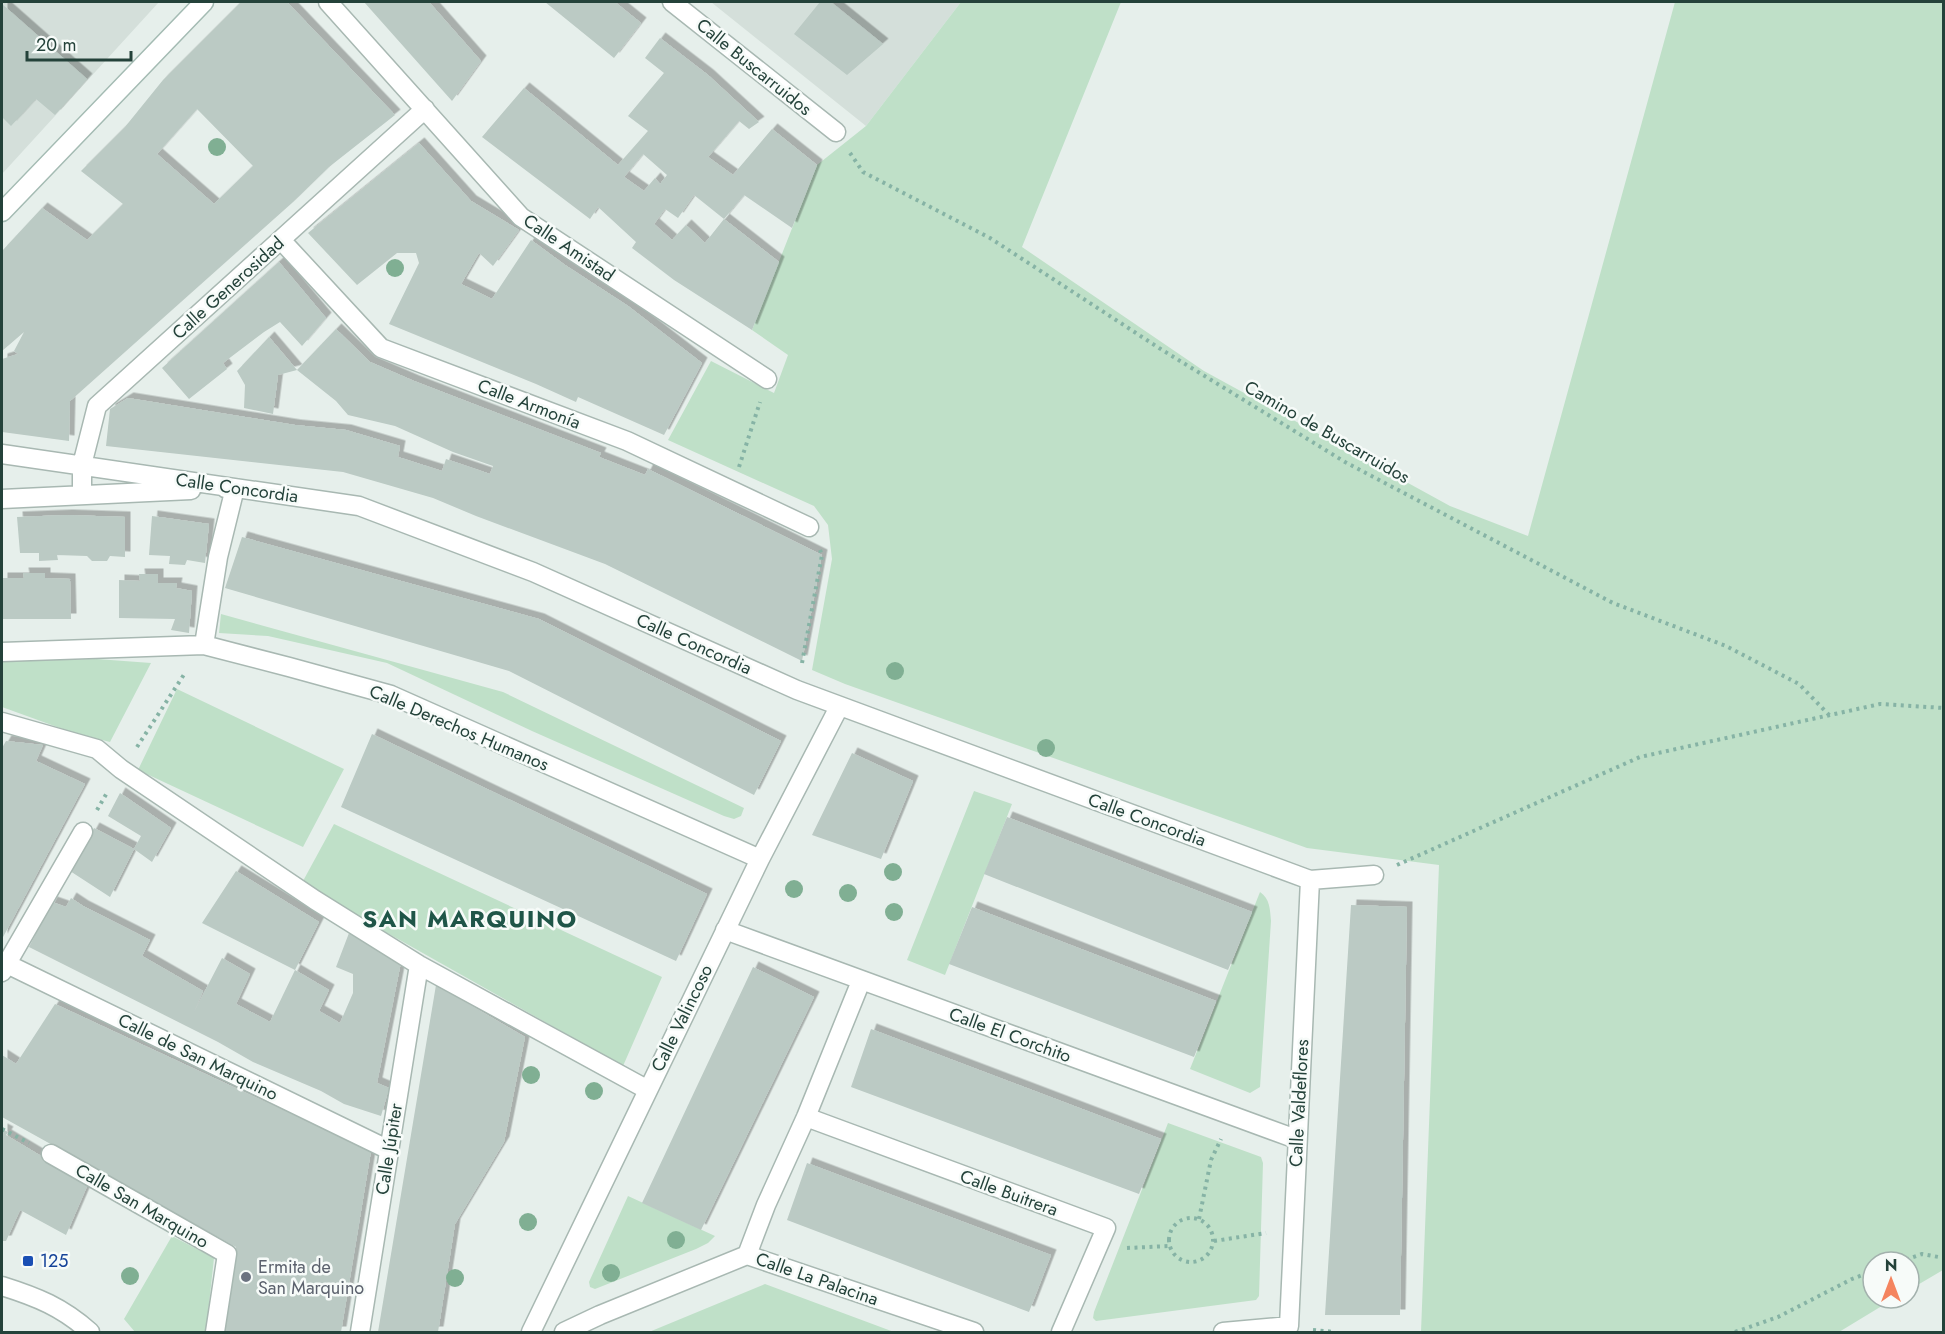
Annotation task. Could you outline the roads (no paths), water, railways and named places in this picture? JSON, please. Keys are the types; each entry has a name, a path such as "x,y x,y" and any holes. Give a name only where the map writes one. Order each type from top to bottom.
{"street":[{"path":"2,212 204,2"},
{"name":"Calle Amistad","path":"328,2 521,217 768,379"},
{"name":"Calle Buscarruidos","path":"672,2 836,132"},
{"name":"Calle Generosidad","path":"82,494 82,465 97,406 425,110"},
{"name":"Calle Armonía","path":"280,240 381,348 627,441 809,527"},
{"name":"Calle Concordia","path":"2,454 359,506 533,572 839,707 1310,880 1374,875"},
{"path":"2,499 235,488 218,557 204,645"},
{"name":"Calle Derechos Humanos","path":"2,652 204,645 391,695 760,859"},
{"name":"Calle Valincoso","path":"531,1332 725,930 839,707"},
{"path":"2,722 97,749 121,770 315,900 419,965 648,1090"},
{"path":"4,969 83,832"},
{"name":"Calle Valdeflores","path":"1223,1332 1289,1326 1296,1139 1310,880"},
{"name":"Calle El Corchito","path":"725,930 1296,1139"},
{"name":"Calle Júpiter","path":"360,1332 419,965"},
{"name":"Calle de San Marquino","path":"4,969 389,1150"},
{"path":"747,1255 861,981"},
{"name":"Calle Buitrera","path":"806,1117 1106,1228 1061,1332"},
{"name":"Calle San Marquino","path":"51,1154 227,1254 215,1332"},
{"name":"Calle La Palacina","path":"564,1332 747,1255 974,1332"},
{"path":"2,1286 61,1309 90,1332"}],"place":[{"name":"125","path":"28,1261"},
{"name":"Ermita de San Marquino","path":"246,1277"}],"district":[{"name":"SAN MARQUINO","path":"470,919"}]}
